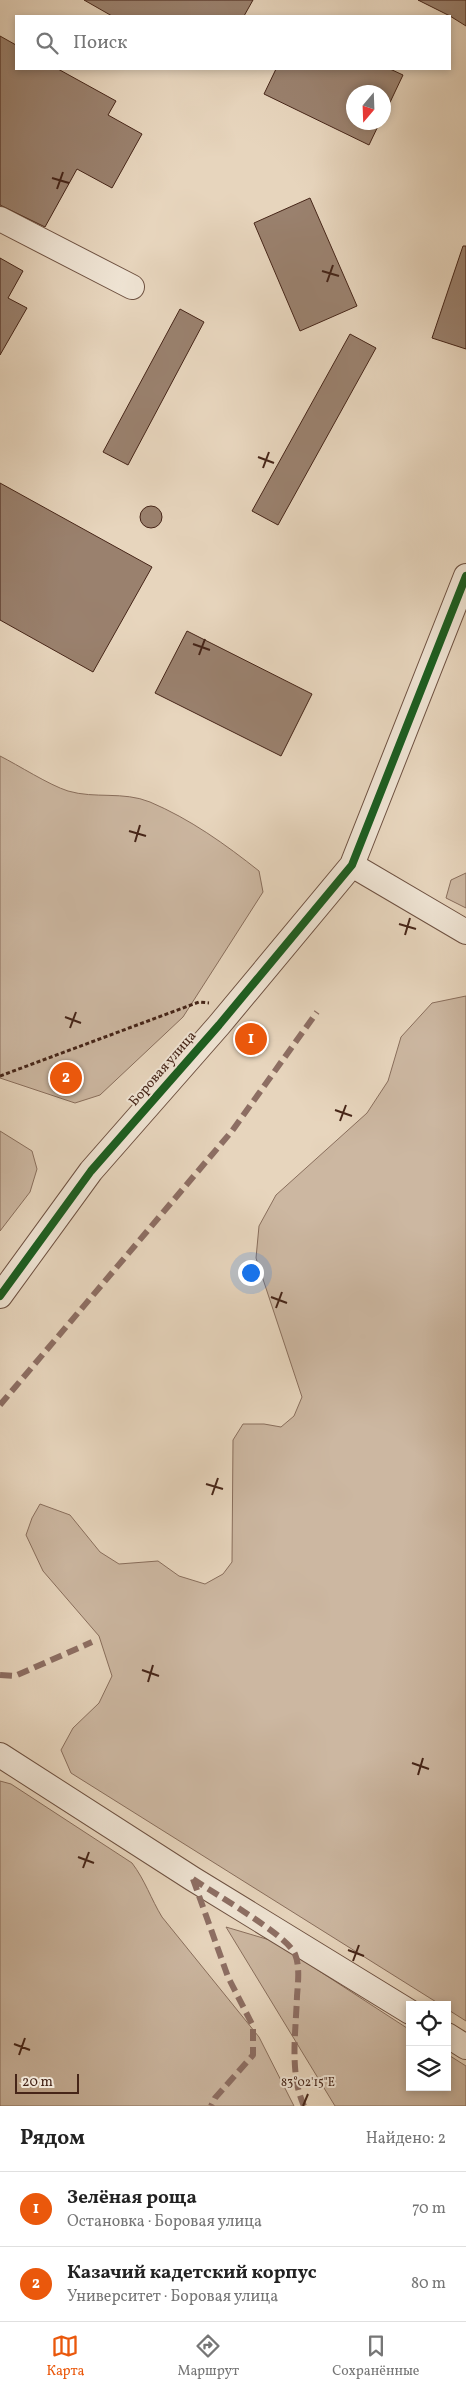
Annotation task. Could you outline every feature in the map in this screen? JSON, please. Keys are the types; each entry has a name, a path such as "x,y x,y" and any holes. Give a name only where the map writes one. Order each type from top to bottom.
{"street":[{"path":"0,219 132,287"},
{"name":"Боровая улица","path":"0,1296 91,1171 234,1006 352,865 466,576"},
{"path":"352,865 466,932"},
{"path":"0,1755 193,1879 406,2010"},
{"path":"451,2038 466,2047"}],"path":[{"path":"0,1076 199,1002 234,1006"}],"shaded area":[{"path":"0,756 43,780 68,791 88,795 130,797 150,802 179,816 207,833 259,871 263,892 183,1017 100,1095 75,1103 0,1078"},
{"path":"466,873 466,908 446,898 451,880"},
{"path":"466,996 466,2021 451,2012 451,2001 435,2001 71,1773 61,1750 73,1728 99,1703 112,1676 99,1636 43,1571 26,1535 32,1518 40,1504 70,1515 100,1552 119,1564 158,1561 179,1576 205,1584 223,1574 232,1562 233,1440 243,1424 264,1424 281,1427 294,1416 302,1397 256,1258 259,1226 276,1195 367,1113 388,1081 401,1037 432,1003"},
{"path":"0,1131 32,1151 37,1169 30,1192 0,1231"},
{"path":"0,1781 11,1784 132,1863 141,1876 162,1917 259,2037 294,2106 0,2106"},
{"path":"226,1927 273,1941 406,2027 406,2091 451,2091 451,2057 466,2066 466,2106 335,2106"}],"building":[{"path":"84,0 253,0 245,15 110,15"},
{"path":"418,0 466,0 466,26 451,15"},
{"path":"0,36 15,44 15,70 60,70 116,101 108,115 142,134 112,188 77,169 45,227 0,205"},
{"path":"276,70 392,70 403,75 391,100 391,85 346,85 346,130 376,130 369,145 264,94"},
{"path":"310,198 357,306 300,331 254,223"},
{"path":"463,246 466,246 466,349 432,338"},
{"path":"0,258 23,271 8,298 27,308 0,355"},
{"path":"180,309 204,322 128,465 103,452"},
{"path":"350,334 376,348 278,525 252,511"},
{"path":"0,483 152,567 93,672 0,620"},
{"path":"151,506 159,509 162,517 159,525 151,528 143,525 140,517 143,509"},
{"path":"187,631 312,694 281,756 155,693"}],"marked path":[{"path":"0,1405 232,1131 317,1012"},
{"path":"0,1675 15,1676 92,1642"},
{"path":"193,1879 278,1936 295,1954 298,1964 298,1975 294,2052 296,2080 304,2106"},
{"path":"193,1879 228,1977 253,2026 253,2055 215,2098 211,2106"}],"cycle path":[{"path":"0,1296 91,1171 219,1025 352,865 466,576"}],"place":[{"name":"Зелёная роща","path":"251,1039"},
{"name":"Казачий кадетский корпус","path":"66,1078"}]}
